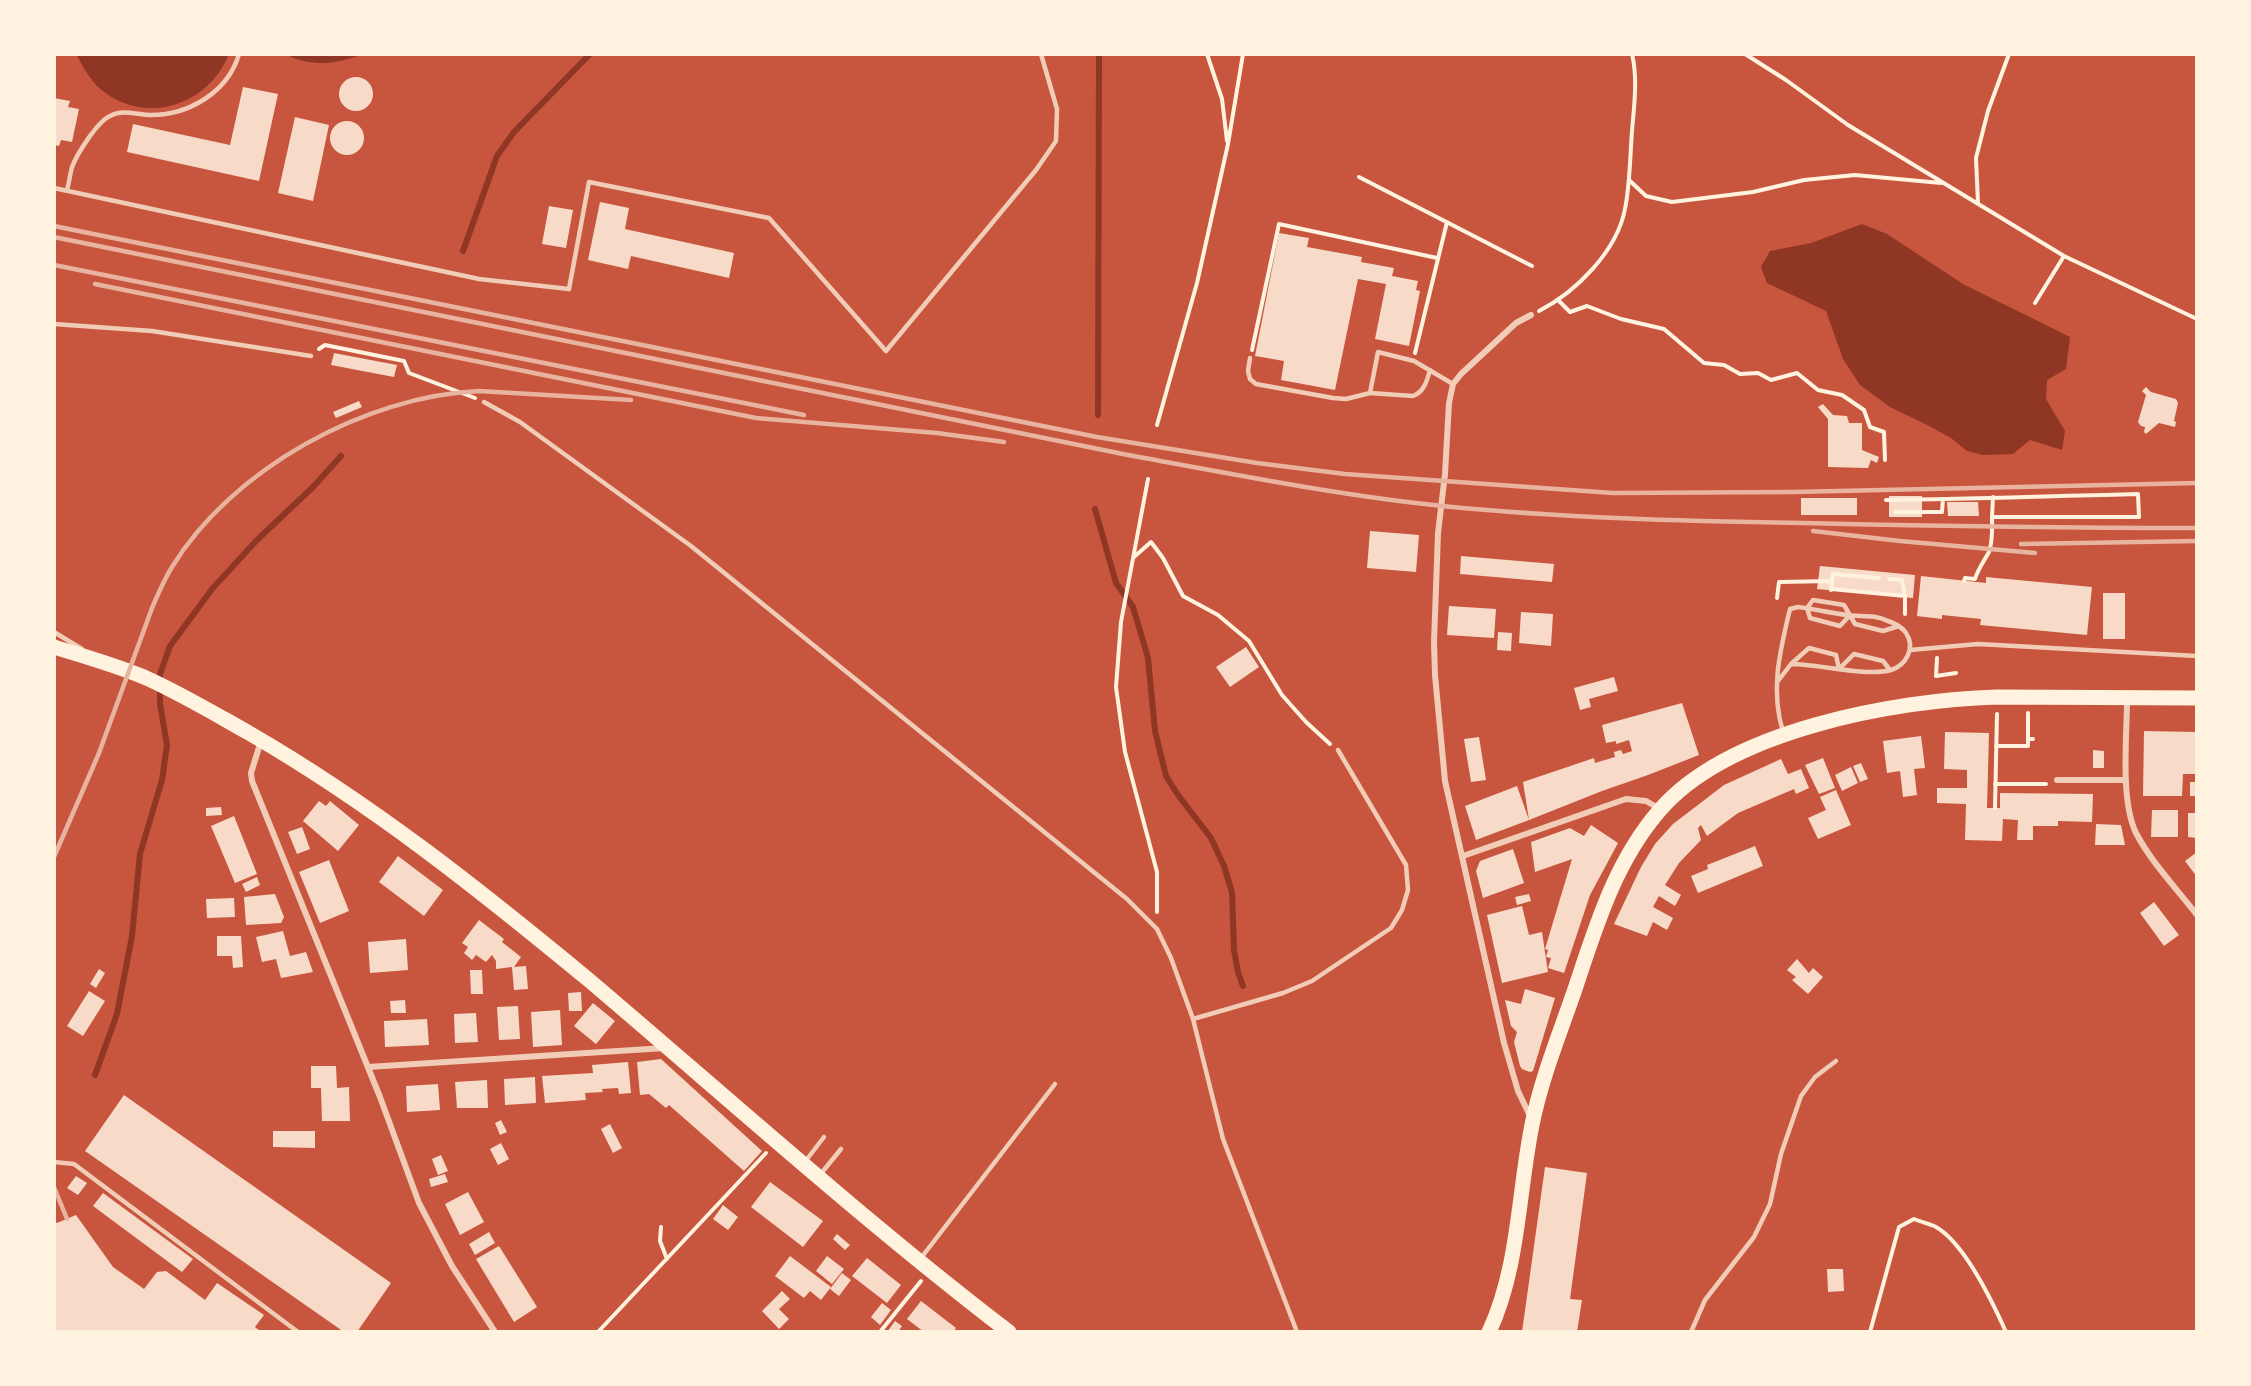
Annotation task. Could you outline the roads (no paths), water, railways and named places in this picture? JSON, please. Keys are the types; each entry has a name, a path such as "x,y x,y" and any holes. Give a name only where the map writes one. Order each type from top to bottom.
{"main road":[{"path":"54,647 146,678 172,691 261,740 351,795 410,837 522,925 669,1048 802,1165 924,1266 1009,1332"},
{"path":"1489,1332 1502,1302 1512,1258 1532,1122 1547,1072 1608,895 1626,858 1661,809 1707,771 1749,748 1784,734 1856,715 1919,703 1965,698 2197,698"}],"street":[{"path":"1531,315 1516,323 1453,384 1449,403 1445,474 1438,533 1435,675 1445,782 1510,1064 1523,1104 1532,1122"},
{"path":"2127,699 2126,780 2135,832 2197,915"},
{"path":"261,740 251,773 252,781 368,1067 419,1203 452,1266 495,1332"},
{"path":"2057,780 2126,780"},
{"path":"1463,856 1626,799 1646,801 1661,809"},
{"path":"368,1067 669,1048"}],"lane":[{"path":"67,190 72,166 96,128 109,116 127,112 150,115 174,113 198,105 221,86 239,54"},
{"path":"54,188 478,279 569,289 589,182 769,218 886,351 1036,170 1056,141 1057,109 1041,54"},
{"path":"54,324 152,330 311,356"},
{"path":"1370,393 1378,352 1414,361 1453,384"},
{"path":"1250,358 1248,371 1250,379 1256,384 1333,399 1346,399 1370,393 1413,396 1419,394 1425,386 1430,370"},
{"path":"484,402 520,422 691,546 1121,894 1157,929 1171,958 1193,1019 1223,1139 1297,1332"},
{"path":"1807,608 1813,600 1844,605 1855,624 1883,631 1899,626"},
{"path":"1784,734 1777,709 1776,683 1790,609 1798,607 1850,615 1871,615 1899,626 1906,632 1910,650 1900,666 1890,670 1839,669 1791,664"},
{"path":"1807,608 1810,618 1840,626 1850,615"},
{"path":"54,632 105,663"},
{"path":"1910,650 1978,644 2197,656"},
{"path":"1776,683 1791,664 1809,648 1836,655 1839,669"},
{"path":"1839,669 1854,654 1883,661 1890,670"},
{"path":"1193,1019 1283,993 1312,981 1391,928 1402,910 1408,890 1406,865 1338,750"},
{"path":"1691,1332 1705,1300 1754,1236 1770,1204 1781,1154 1802,1096 1815,1077 1836,1061"},
{"path":"924,1266 946,1226 1055,1084"},
{"path":"802,1165 824,1137"},
{"path":"818,1178 841,1149"},
{"path":"54,1162 74,1164 298,1332"}],"waterway":[{"path":"463,251 497,156 514,132 590,54"},
{"path":"1098,415 1099,54"},
{"path":"95,1075 117,1014 132,936 140,854 162,780 167,745 160,704 160,674 170,646 212,589 257,540 313,487 341,456"},
{"path":"1095,509 1116,583 1133,607 1148,658 1155,731 1166,776 1211,838 1224,866 1232,892 1234,950 1243,986"}],"railway":[{"path":"54,226 1097,437 1257,463 1345,474 1613,493 1793,492 2197,483"},
{"path":"54,237 1128,455 1363,496 1442,506 1668,520 2197,528"},
{"path":"54,265 804,415"},
{"path":"95,284 756,418 937,433 1004,442"},
{"path":"54,857 99,753 152,608 166,577 198,532 229,499 265,470 305,444 348,423 391,407 436,396 479,391 631,400"},
{"path":"1813,531 2035,553"},
{"path":"2021,544 2197,541"},
{"path":"54,1187 67,1219"}]}
